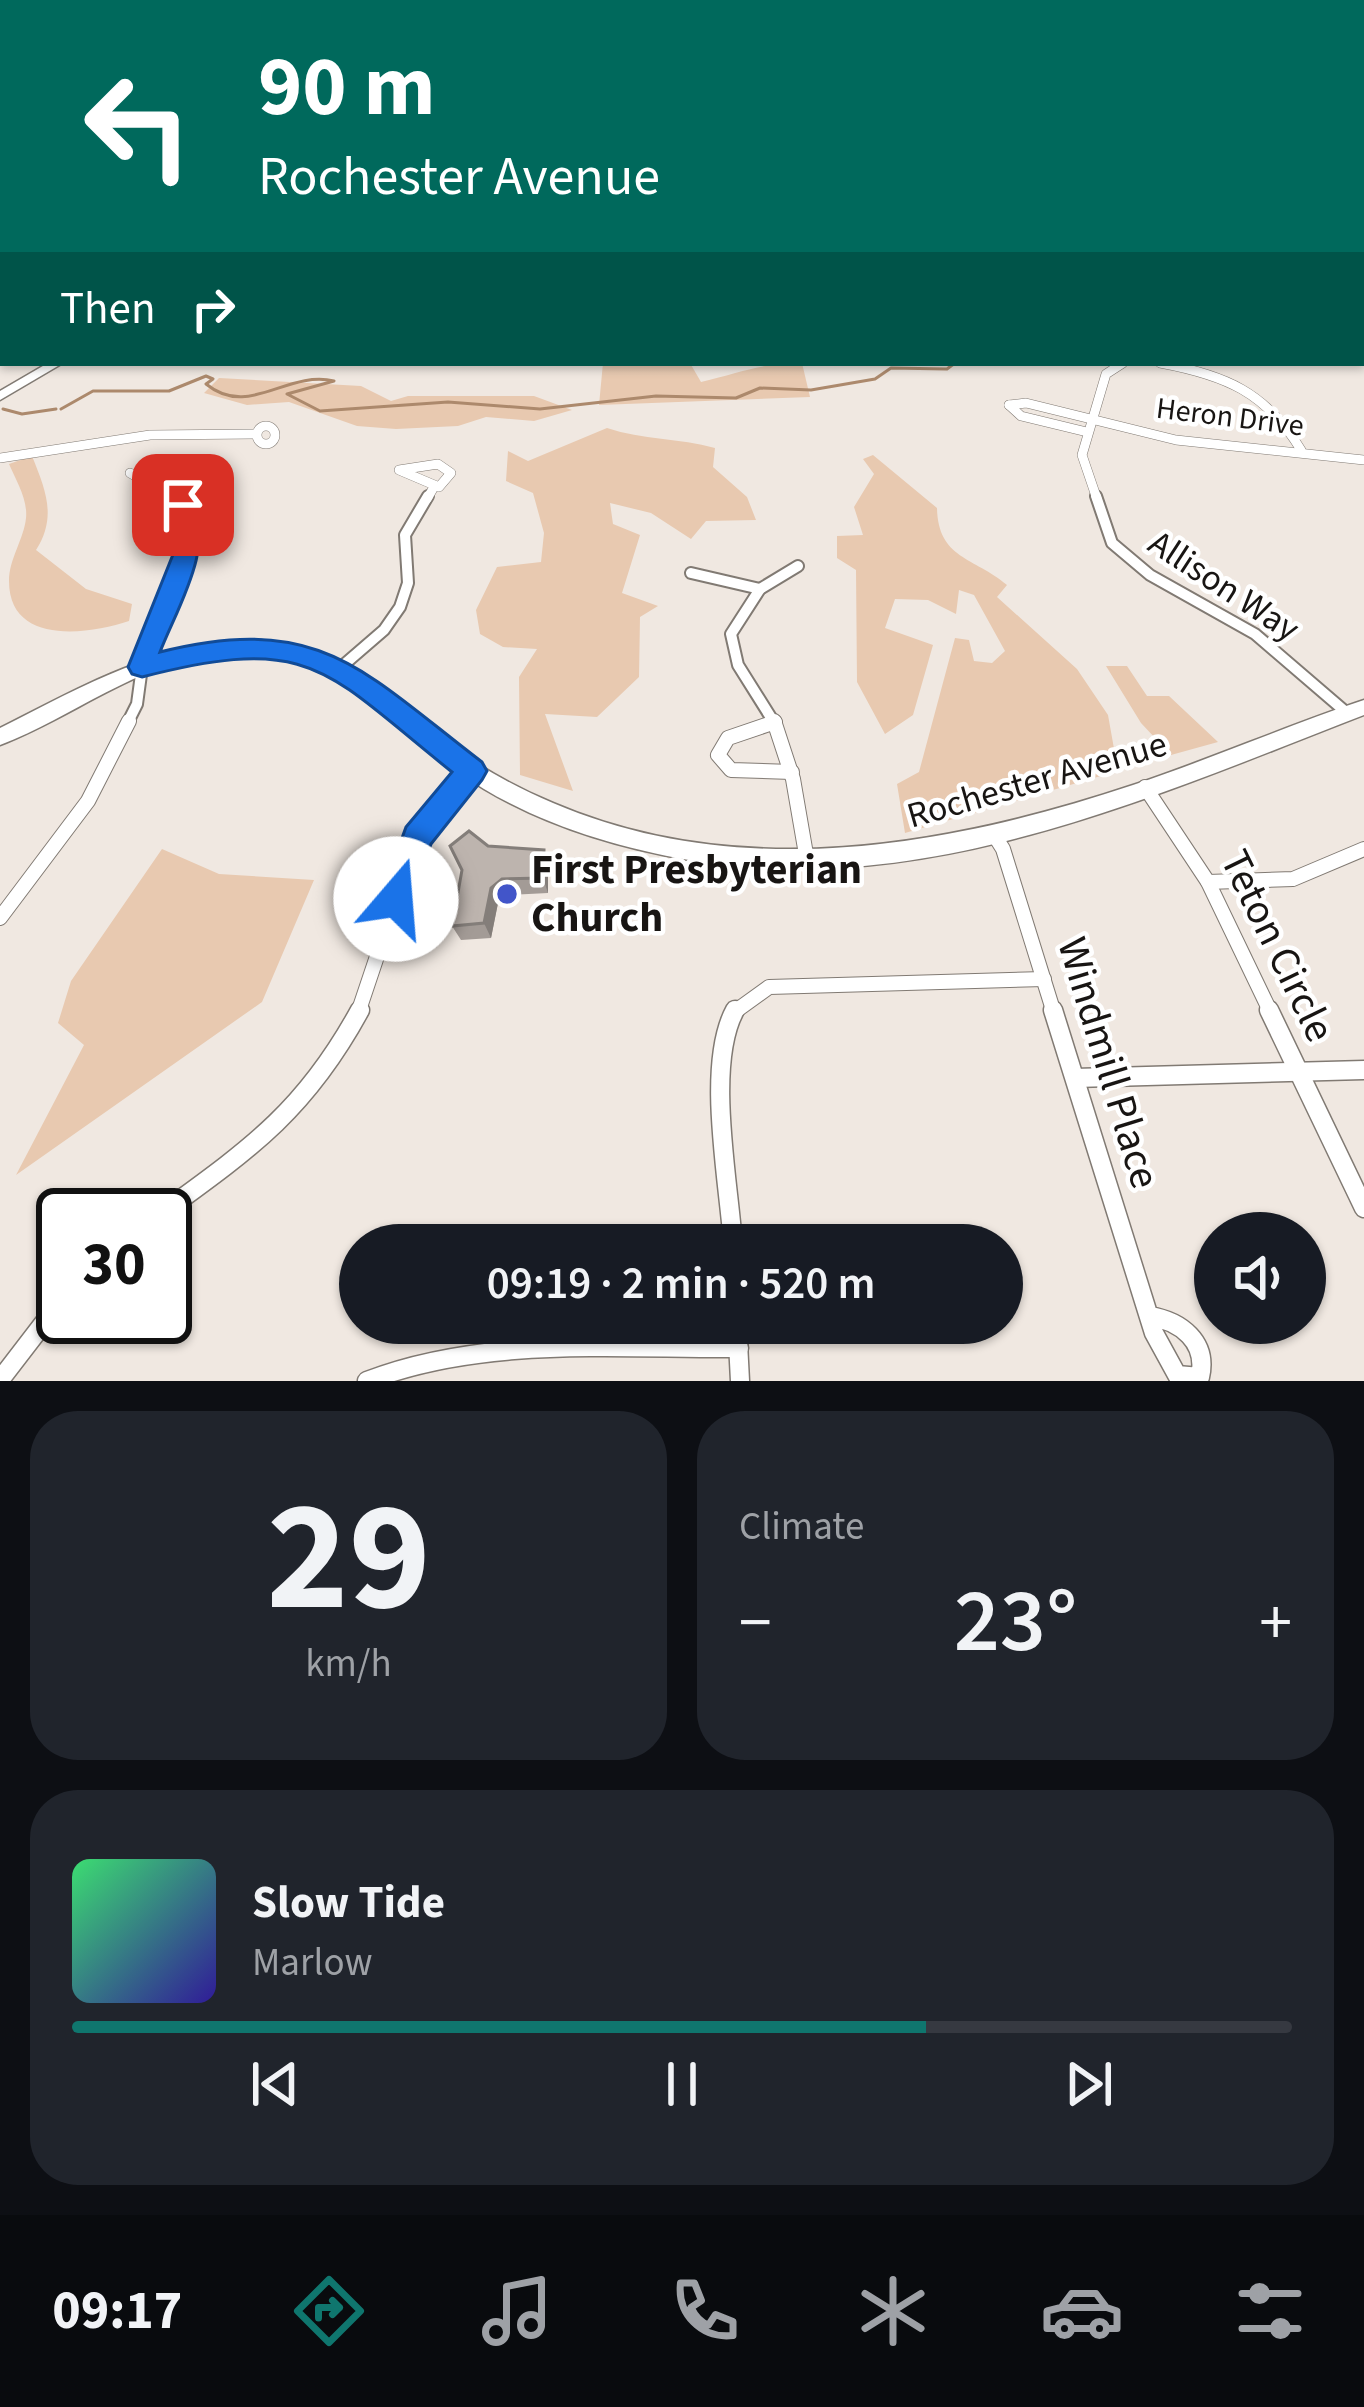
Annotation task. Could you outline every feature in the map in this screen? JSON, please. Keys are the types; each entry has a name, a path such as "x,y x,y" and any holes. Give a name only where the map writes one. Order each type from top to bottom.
{"main road":[{"path":"0,396 52,366"},
{"name":"Rochester Avenue","path":"0,736 142,667 201,650 257,646 307,654 340,668 472,771 562,817 641,841 725,856 807,860 891,854 993,833 1145,787 1356,710"}],"street":[{"name":"Allison Way","path":"1119,366 1106,374 1087,432 1084,469 1105,529 1122,555 1240,623 1356,710"},
{"path":"1176,366 1222,375 1252,388 1279,414 1301,450"},
{"name":"Heron Drive","path":"1087,432 1021,416 1009,405 1021,402 1192,442 1364,460"},
{"path":"0,458 150,435 255,434"},
{"path":"340,668 384,630 400,607 408,584 405,535 434,488 450,478 445,466 399,470 434,488"},
{"path":"0,918 88,801 137,704 142,667 189,542 191,522 176,499 130,473"},
{"path":"691,574 760,589 798,566"},
{"path":"742,585 736,592 749,604"},
{"path":"760,589 759,597 732,626 731,645 775,722 792,772 807,860"},
{"path":"775,722 728,738 718,755 731,770 792,772"},
{"path":"192,1191 260,1141 327,1070 368,994 417,837 472,771"},
{"name":"Teton Circle","path":"1145,787 1208,882 1364,1208"},
{"name":"Windmill Place","path":"993,833 1003,849 1149,1316"},
{"path":"1208,882 1293,879 1364,849"},
{"path":"732,1224 723,1050 733,1012 750,997 770,987 1044,979"},
{"path":"1075,1078 1364,1070"},
{"path":"0,1380 36,1333"},
{"path":"739,1344 740,1381"},
{"path":"367,1381 398,1367 461,1356 739,1348"}],"shaded area":[{"path":"603,366 692,366 701,382 762,367 803,366 810,397 599,405"},
{"path":"219,378 361,386 391,401 408,396 534,396 572,410 534,421 486,417 458,426 357,426 289,402 247,405 204,393"},
{"path":"607,428 715,448 713,467 747,497 756,520 706,521 691,539 651,513 610,503 613,524 640,535 622,593 658,606 640,617 639,677 597,717 545,714 573,791 520,775 519,677 537,649 503,647 480,634 476,610 497,567 541,562 544,533 533,493 506,481 508,451 528,461"},
{"path":"873,455 937,508 939,525 951,547 1007,585 997,597 1077,669 1108,715 1118,771 905,833 897,784 919,772 955,638 969,640 974,661 992,663 1005,651 974,595 959,590 956,614 928,600 895,599 885,628 933,645 913,715 885,734 857,682 856,570 837,558 837,536 863,535 854,507 874,474 863,459"},
{"path":"32,456 48,515 36,550 86,589 132,604 129,621 93,630 53,630 22,616 12,602 10,573 26,511 9,464"},
{"path":"1106,666 1127,666 1147,696 1169,696 1218,742 1171,755 1141,723"},
{"path":"162,849 219,874 314,880 262,1002 16,1175 84,1045 58,1023 71,981"}],"building":[{"path":"469,831 488,846 544,850 543,878 502,879 491,888 484,923 452,926 462,870 450,846"}],"waterway":[{"path":"61,409 93,391 169,391 206,376 213,379 206,384 237,397 316,379 334,381 287,394 320,411 448,402 540,409 656,396 736,398 760,388 811,390 875,379 891,368 951,366"},
{"path":"3,409 22,414 56,409"}],"place":[{"name":"First Presbyterian Church","path":"507,894"}],"route":[{"path":"183,505 191,522 189,542 142,667 220,647 275,647 307,654 340,668 472,771 417,837 396,899"}]}
